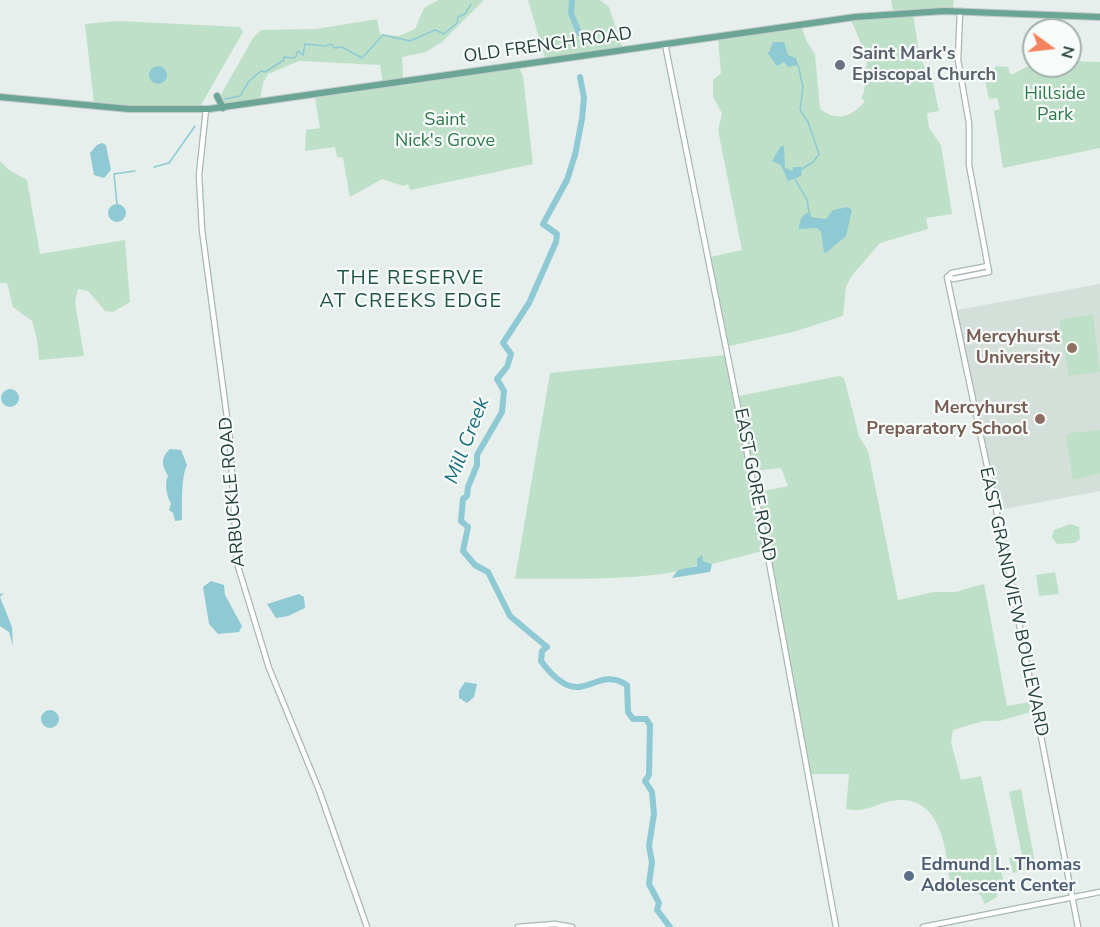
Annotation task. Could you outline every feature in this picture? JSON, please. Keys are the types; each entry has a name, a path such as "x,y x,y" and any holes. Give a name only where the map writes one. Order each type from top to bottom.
{"main road":[{"name":"OLD FRENCH ROAD","path":"0,97 129,109 206,110 855,17 921,11 960,11 1100,17"},
{"path":"217,96 223,108"}],"street":[{"name":"EAST GRANDVIEW BOULEVARD","path":"960,11 958,66 969,123 969,165 989,269 952,273 948,277 1005,551 1078,927"},
{"name":"EAST GORE ROAD","path":"665,44 769,562 836,927"},
{"name":"ARBUCKLE ROAD","path":"206,110 199,175 201,230 230,440 237,563 269,668 319,790 367,927"},
{"path":"923,927 1100,892"},
{"path":"518,927 555,924 572,927"}],"shaded area":[{"name":"Mercyhurst Preparatory School","path":"1100,284 1100,491 999,510 957,310"}],"green space":[{"path":"438,0 484,0 442,42 426,52 402,57 403,80 383,84 380,65 299,61 268,74 263,83 260,101 227,105 219,98 253,38 261,30 316,29 377,19 380,34 399,36 415,29 424,8"},
{"path":"528,0 600,0 609,7 622,47 545,58"},
{"path":"891,0 954,0 953,8 893,10"},
{"path":"913,14 920,58 933,83 939,111 927,113 929,128 941,145 952,214 926,218 928,229 880,243 851,277 846,287 843,316 793,332 729,346 711,257 742,250 718,130 722,113 713,97 713,80 721,73 718,39 801,26 815,54 820,109 832,115 844,116 855,111 865,101 861,98 864,92 867,58 851,20"},
{"path":"118,21 240,27 243,32 201,105 150,107 94,103 85,24"},
{"name":"Hillside Park","path":"1082,61 1100,62 1100,148 1003,168 994,111 1000,109 997,98 989,99 985,81 996,66 1008,67 1010,74 1022,69 1022,78 1082,78"},
{"name":"Saint Nick's Grove","path":"519,68 523,76 533,164 410,190 408,184 403,186 382,179 350,197 343,158 337,157 335,147 305,151 306,130 320,128 315,98"},
{"path":"0,161 9,170 27,180 40,254 125,240 130,302 113,312 105,311 88,291 78,289 75,302 84,356 39,360 32,321 13,307 7,283 0,283"},
{"path":"1093,314 1100,372 1069,376 1059,320"},
{"path":"726,355 766,550 712,564 703,561 689,568 668,573 614,578 515,579 550,373"},
{"path":"839,376 844,378 859,436 868,451 898,600 934,592 955,592 984,584 1007,706 1029,702 1031,712 999,721 983,721 953,730 951,742 961,780 981,776 1003,879 996,888 997,897 985,904 981,896 968,884 955,890 950,882 946,853 937,825 930,813 920,805 907,800 891,801 864,809 846,809 849,774 810,774 758,492 788,486 781,468 753,471 739,396"},
{"path":"1100,430 1100,473 1073,480 1066,437 1070,433"},
{"path":"1070,524 1079,527 1080,539 1075,543 1057,544 1052,537 1054,530"},
{"path":"1055,572 1059,594 1039,596 1036,575"},
{"path":"1021,789 1036,868 1013,873 1009,858 1022,855 1009,792"}],"water":[{"path":"773,42 784,42 788,55 796,58 798,65 788,67 784,62 777,66 767,52"},
{"path":"154,66 162,66 167,71 165,82 154,84 149,79 149,71"},
{"path":"102,143 106,145 111,170 104,178 94,175 90,153"},
{"path":"781,146 784,146 785,168 793,171 793,167 802,167 801,176 788,181 781,165 772,161"},
{"path":"117,204 123,207 126,213 123,219 117,222 111,219 108,213 111,207"},
{"path":"848,207 852,210 846,236 827,252 824,253 821,232 817,228 799,229 801,218 807,213 810,212 811,217 826,219 833,210"},
{"path":"10,389 16,392 19,398 16,404 10,407 4,404 1,398 4,392"},
{"path":"170,449 181,450 187,465 183,483 182,520 175,521 173,513 169,510 171,504 166,490 168,476 163,462"},
{"path":"702,555 703,561 712,564 710,572 672,578 678,570 697,566 697,559"},
{"path":"211,581 224,585 225,595 242,626 239,632 218,634 209,624 203,587"},
{"path":"299,594 304,597 305,608 288,616 276,618 267,604"},
{"path":"0,597 12,627 13,646 9,632 0,626"},
{"path":"465,682 477,684 474,697 467,703 459,698 459,691"},
{"path":"50,710 56,713 59,719 56,725 50,728 44,725 41,719 44,713"}],"waterway":[{"name":"Mill Creek","path":"572,0 571,13 579,33"},
{"path":"225,99 240,96 249,81 261,71 265,72 284,60 284,57 295,58 298,51 303,55 305,44 325,46 331,44 335,48 342,47 362,58 383,35 410,41 435,30 444,34 457,23 458,17 465,14 471,4"},
{"path":"798,65 803,87 800,110 808,122 819,154 813,162 802,169"},
{"name":"Mill Creek","path":"580,77 584,98 575,155 567,180 543,224 557,234 556,242 529,303 503,343 511,354 507,367 497,379 504,391 502,412 477,455 477,465 468,487 467,496 463,499 461,521 468,527 463,551 475,565 488,572 510,616 547,647 542,651 541,661 555,677 567,685 577,687 605,680 615,680 627,685 628,712 633,719 646,719 650,725 649,775 645,781 652,792 654,814 649,846 652,862 649,884 659,903 657,910 670,927"},
{"path":"154,167 169,163 195,126"},
{"path":"117,204 114,174 135,171"},
{"path":"795,179 807,200 809,212"}],"place":[{"name":"Saint Mark's Episcopal Church","path":"840,65"},
{"name":"Mercyhurst University","path":"1072,348"},
{"name":"Mercyhurst Preparatory School","path":"1040,419"},
{"name":"Edmund L. Thomas Adolescent Center","path":"909,876"}],"district":[{"name":"THE RESERVE AT CREEKS EDGE","path":"411,290"}]}
